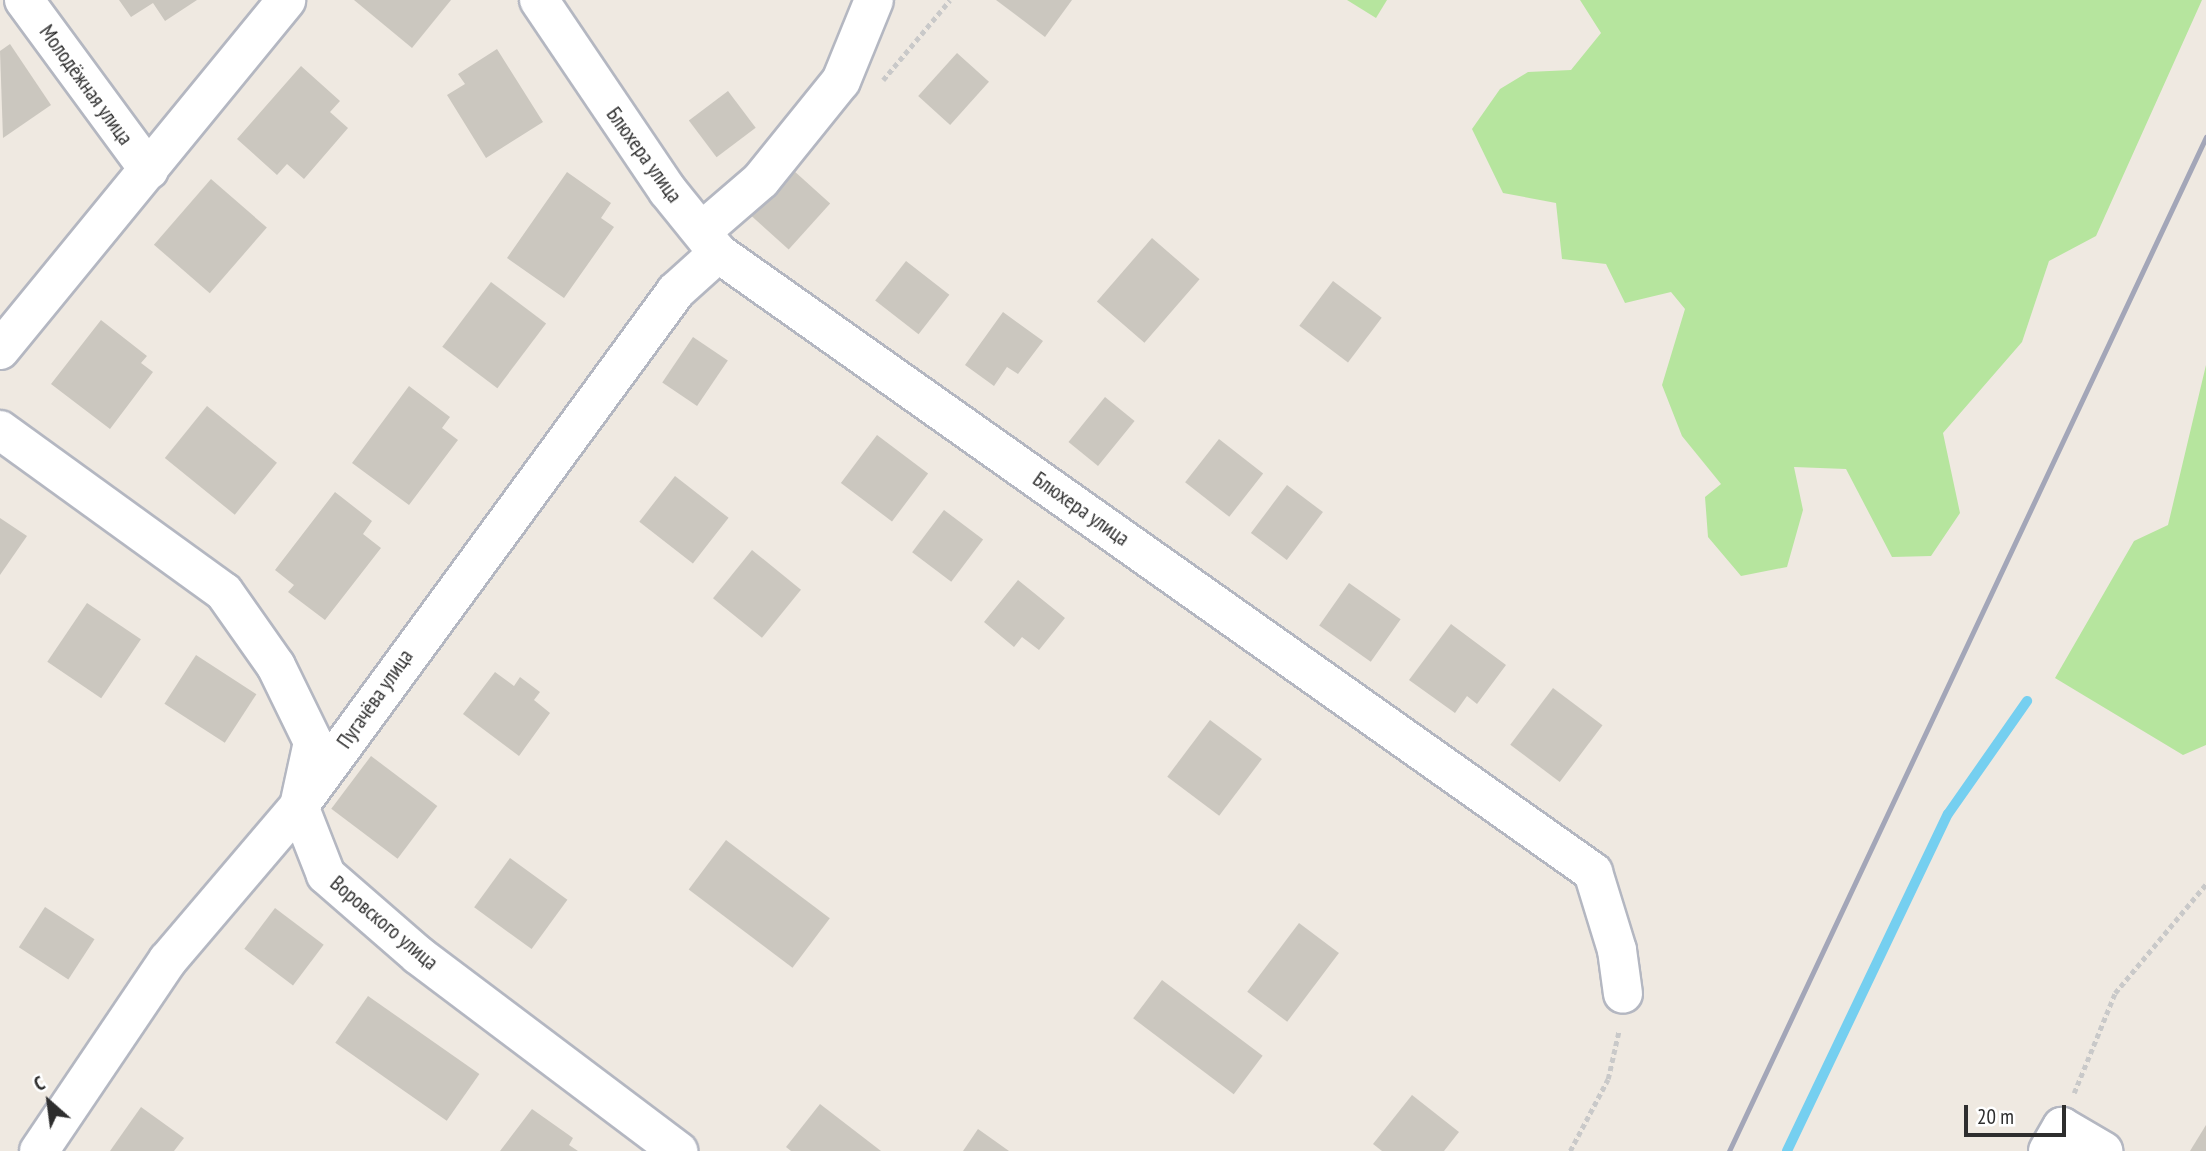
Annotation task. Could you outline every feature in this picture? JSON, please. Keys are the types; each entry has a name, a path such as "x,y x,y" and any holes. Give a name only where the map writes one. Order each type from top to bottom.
{"street":[{"name":"Молодёжная улица","path":"24,0 149,170"},
{"path":"0,350 286,0"},
{"name":"Блюхера улица","path":"540,0 644,158 710,242 1565,848 1593,872 1617,950 1623,994"},
{"name":"Пугачёва улица","path":"39,1151 167,960 299,806 710,242 841,81 874,0"},
{"path":"0,430 224,592 276,666 313,742 299,806"},
{"name":"Воровского улица","path":"299,806 326,875 418,955 678,1151"},
{"path":"2055,1139 2103,1151"}],"path":[{"path":"2055,1139 2115,993 2206,884"},
{"path":"1570,1151 1608,1079 1623,994"}],"green space":[{"path":"1347,0 1387,0 1376,18"},
{"path":"1580,0 2202,0 2096,236 2049,261 2022,342 1943,433 1960,513 1931,556 1892,557 1846,469 1794,467 1803,510 1787,567 1741,576 1708,537 1705,497 1721,484 1682,436 1662,385 1685,309 1671,292 1625,303 1606,264 1562,259 1556,203 1503,193 1472,129 1500,89 1528,72 1571,70 1601,33"},
{"path":"2206,365 2206,745 2183,755 2055,678 2134,541 2168,525"}],"building":[{"path":"119,0 197,0 165,21 153,3 131,17"},
{"path":"354,0 451,0 412,48"},
{"path":"996,0 1072,0 1045,37"},
{"path":"10,44 51,105 3,138 0,51"},
{"path":"497,49 543,122 486,158 447,95 465,84 458,74"},
{"path":"957,53 989,82 950,125 918,96"},
{"path":"301,66 340,101 330,112 348,128 304,179 287,164 277,175 237,139"},
{"path":"728,91 756,128 717,157 689,120"},
{"path":"793,170 830,203 789,250 752,216"},
{"path":"567,172 611,203 601,218 614,227 564,298 507,258"},
{"path":"211,179 267,228 210,293 154,245"},
{"path":"1152,238 1200,279 1144,343 1097,301"},
{"path":"906,261 949,295 919,334 875,300"},
{"path":"1333,281 1382,318 1348,362 1299,326"},
{"path":"491,282 546,324 497,388 442,347"},
{"path":"1003,312 1043,341 1018,374 1007,367 994,386 965,365"},
{"path":"101,320 147,356 141,363 153,372 110,429 51,384"},
{"path":"693,337 728,360 697,406 662,383"},
{"path":"409,386 450,417 442,428 458,440 409,505 352,463"},
{"path":"1105,397 1135,421 1098,466 1068,442"},
{"path":"207,406 277,463 235,515 165,458"},
{"path":"877,435 928,474 892,521 841,483"},
{"path":"1219,439 1263,473 1229,517 1185,482"},
{"path":"675,476 729,518 693,564 639,522"},
{"path":"1287,485 1323,512 1287,560 1251,533"},
{"path":"335,492 372,521 363,534 381,548 325,620 288,592 294,585 275,570"},
{"path":"944,510 983,539 951,582 912,552"},
{"path":"0,518 27,536 0,575"},
{"path":"752,550 801,590 762,638 713,598"},
{"path":"1018,580 1065,618 1039,650 1022,637 1014,647 984,622"},
{"path":"1349,583 1401,619 1371,662 1319,626"},
{"path":"87,603 141,639 101,698 47,662"},
{"path":"1451,624 1506,665 1477,704 1467,696 1455,713 1409,680"},
{"path":"196,655 256,694 225,743 164,704"},
{"path":"495,672 514,686 520,677 540,692 534,700 550,713 519,756 463,714"},
{"path":"1553,688 1603,725 1560,782 1510,745"},
{"path":"1210,720 1262,759 1219,816 1167,777"},
{"path":"371,756 437,806 398,859 331,809"},
{"path":"726,840 830,918 793,968 689,890"},
{"path":"510,858 567,900 532,949 474,907"},
{"path":"45,907 94,939 68,979 19,947"},
{"path":"275,908 324,945 293,985 244,949"},
{"path":"1299,923 1339,953 1287,1022 1247,992"},
{"path":"1162,980 1263,1056 1234,1094 1133,1018"},
{"path":"368,996 479,1074 447,1121 335,1043"},
{"path":"1412,1095 1459,1132 1444,1151 1382,1151 1373,1144"},
{"path":"820,1104 881,1151 791,1151 786,1147"},
{"path":"141,1107 184,1138 174,1151 110,1151"},
{"path":"532,1109 573,1138 569,1145 578,1151 500,1151"},
{"path":"2206,1125 2206,1151 2190,1151"},
{"path":"978,1129 1009,1151 963,1151"}],"waterway":[{"path":"1787,1151 1948,814 2027,701"}],"railway":[{"path":"1729,1151 2206,137"}]}
